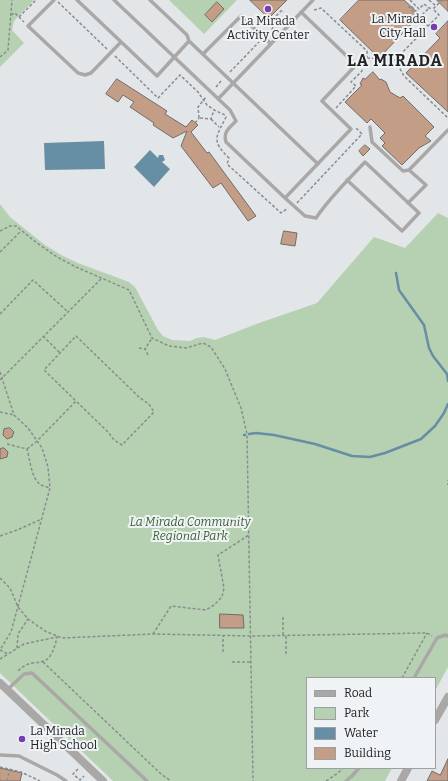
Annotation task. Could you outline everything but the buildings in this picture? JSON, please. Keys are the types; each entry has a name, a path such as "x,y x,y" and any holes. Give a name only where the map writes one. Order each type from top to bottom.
{"street":[{"path":"0,683 104,781"},
{"path":"436,718 448,696"},
{"path":"401,781 407,769"}],"lane":[{"path":"54,0 28,26 78,73 85,75 91,73 121,42"},
{"path":"77,0 157,76 189,41"},
{"path":"114,0 230,110 236,121 225,133 226,142 305,216 316,218 325,204 365,162 419,213 402,231 348,180"},
{"path":"150,0 187,35 189,41 318,164"},
{"path":"218,99 314,0"},
{"path":"285,198 351,129 322,101 356,65 302,12"},
{"path":"203,54 241,16 271,44"},
{"path":"370,127 372,142 404,172 409,170 448,130"},
{"path":"408,204 426,185 409,170"},
{"path":"415,677 437,638 445,635 448,636"},
{"path":"7,690 24,674 32,673 148,781"},
{"path":"0,755 19,756 66,781"},
{"path":"346,781 358,769"}],"path":[{"path":"0,57 8,50 12,0"},
{"path":"11,15 15,13 19,17 36,0"},
{"path":"356,65 367,58 395,60 439,15 433,9 424,4 419,9 410,0"},
{"path":"429,0 436,6"},
{"path":"433,9 442,0"},
{"path":"58,2 107,49"},
{"path":"428,26 409,7 411,6 421,16 429,8"},
{"path":"314,10 321,8 367,51 367,58"},
{"path":"268,33 273,28 268,24 282,10 283,12"},
{"path":"230,72 260,41"},
{"path":"115,56 158,98 180,75 214,110 225,115 226,117 218,132 217,138 221,150 229,158 227,164 281,213 287,207 289,209"},
{"path":"395,60 404,76 448,118"},
{"path":"216,86 222,80"},
{"path":"195,123 199,118 198,106 206,97"},
{"path":"211,119 214,110"},
{"path":"199,118 211,119 220,128"},
{"path":"0,231 10,226 16,226 37,244 57,257 101,279 129,290 152,338 168,346 186,348 203,343 211,347 225,369 241,408 247,434 252,636 253,781"},
{"path":"0,252 21,230"},
{"path":"0,380 67,311 101,279"},
{"path":"0,314 33,280 67,311"},
{"path":"43,336 60,353"},
{"path":"76,336 140,398 149,404 154,412 122,445 114,440 108,432 76,401 44,370 76,336"},
{"path":"145,349 152,338"},
{"path":"139,348 145,349"},
{"path":"145,349 148,355"},
{"path":"0,372 14,415 28,428 42,448 48,467 50,488 11,632 6,643 0,650 8,654"},
{"path":"27,449 37,441 76,401"},
{"path":"0,412 14,415"},
{"path":"7,444 27,449"},
{"path":"27,449 32,466 32,473 36,480 40,485 50,488"},
{"path":"0,536 42,519"},
{"path":"153,634 171,606 206,610 214,605 222,596 224,588 218,556 249,534"},
{"path":"0,578 10,588 18,607 28,619 45,631 62,638 153,634 252,636 427,633 403,677"},
{"path":"284,616 286,656"},
{"path":"17,648 18,634 28,619"},
{"path":"223,635 223,652"},
{"path":"0,659 24,644 57,637"},
{"path":"17,671 21,667 43,662 50,657 54,650 57,637"},
{"path":"43,662 161,774 171,781"},
{"path":"232,662 252,662"},
{"path":"0,766 26,774 40,781"},
{"path":"7,781 10,769"},
{"path":"78,769 73,774 80,780 84,776"},
{"path":"326,781 342,769"}],"green space":[{"path":"0,0 34,0 14,21 12,30 24,43 0,67"},
{"path":"169,0 237,0 204,34"},
{"name":"La Mirada Community Regional Park","path":"0,204 10,217 45,245 63,256 129,282 135,287 158,330 163,336 172,340 190,341 204,337 215,340 317,303 374,237 405,248 438,213 448,218 448,667 436,689 436,677 306,677 306,769 391,769 385,781 113,781 0,673"}],"water":[{"path":"104,141 105,169 45,170 44,143"},
{"path":"150,150 158,158 159,155 163,155 165,160 162,162 170,169 154,187 134,167"}],"waterway":[{"path":"396,273 399,290 424,325 429,348 433,356 447,374 448,381"},
{"path":"249,434 256,433 274,435 315,444 352,456 370,457 385,453 421,439 435,426 448,404"}],"place":[{"name":"La Mirada Activity Center","path":"268,9"},
{"name":"La Mirada City Hall","path":"434,27"},
{"name":"La Mirada High School","path":"22,739"}],"district":[{"name":"LA MIRADA","path":"395,62"}]}
